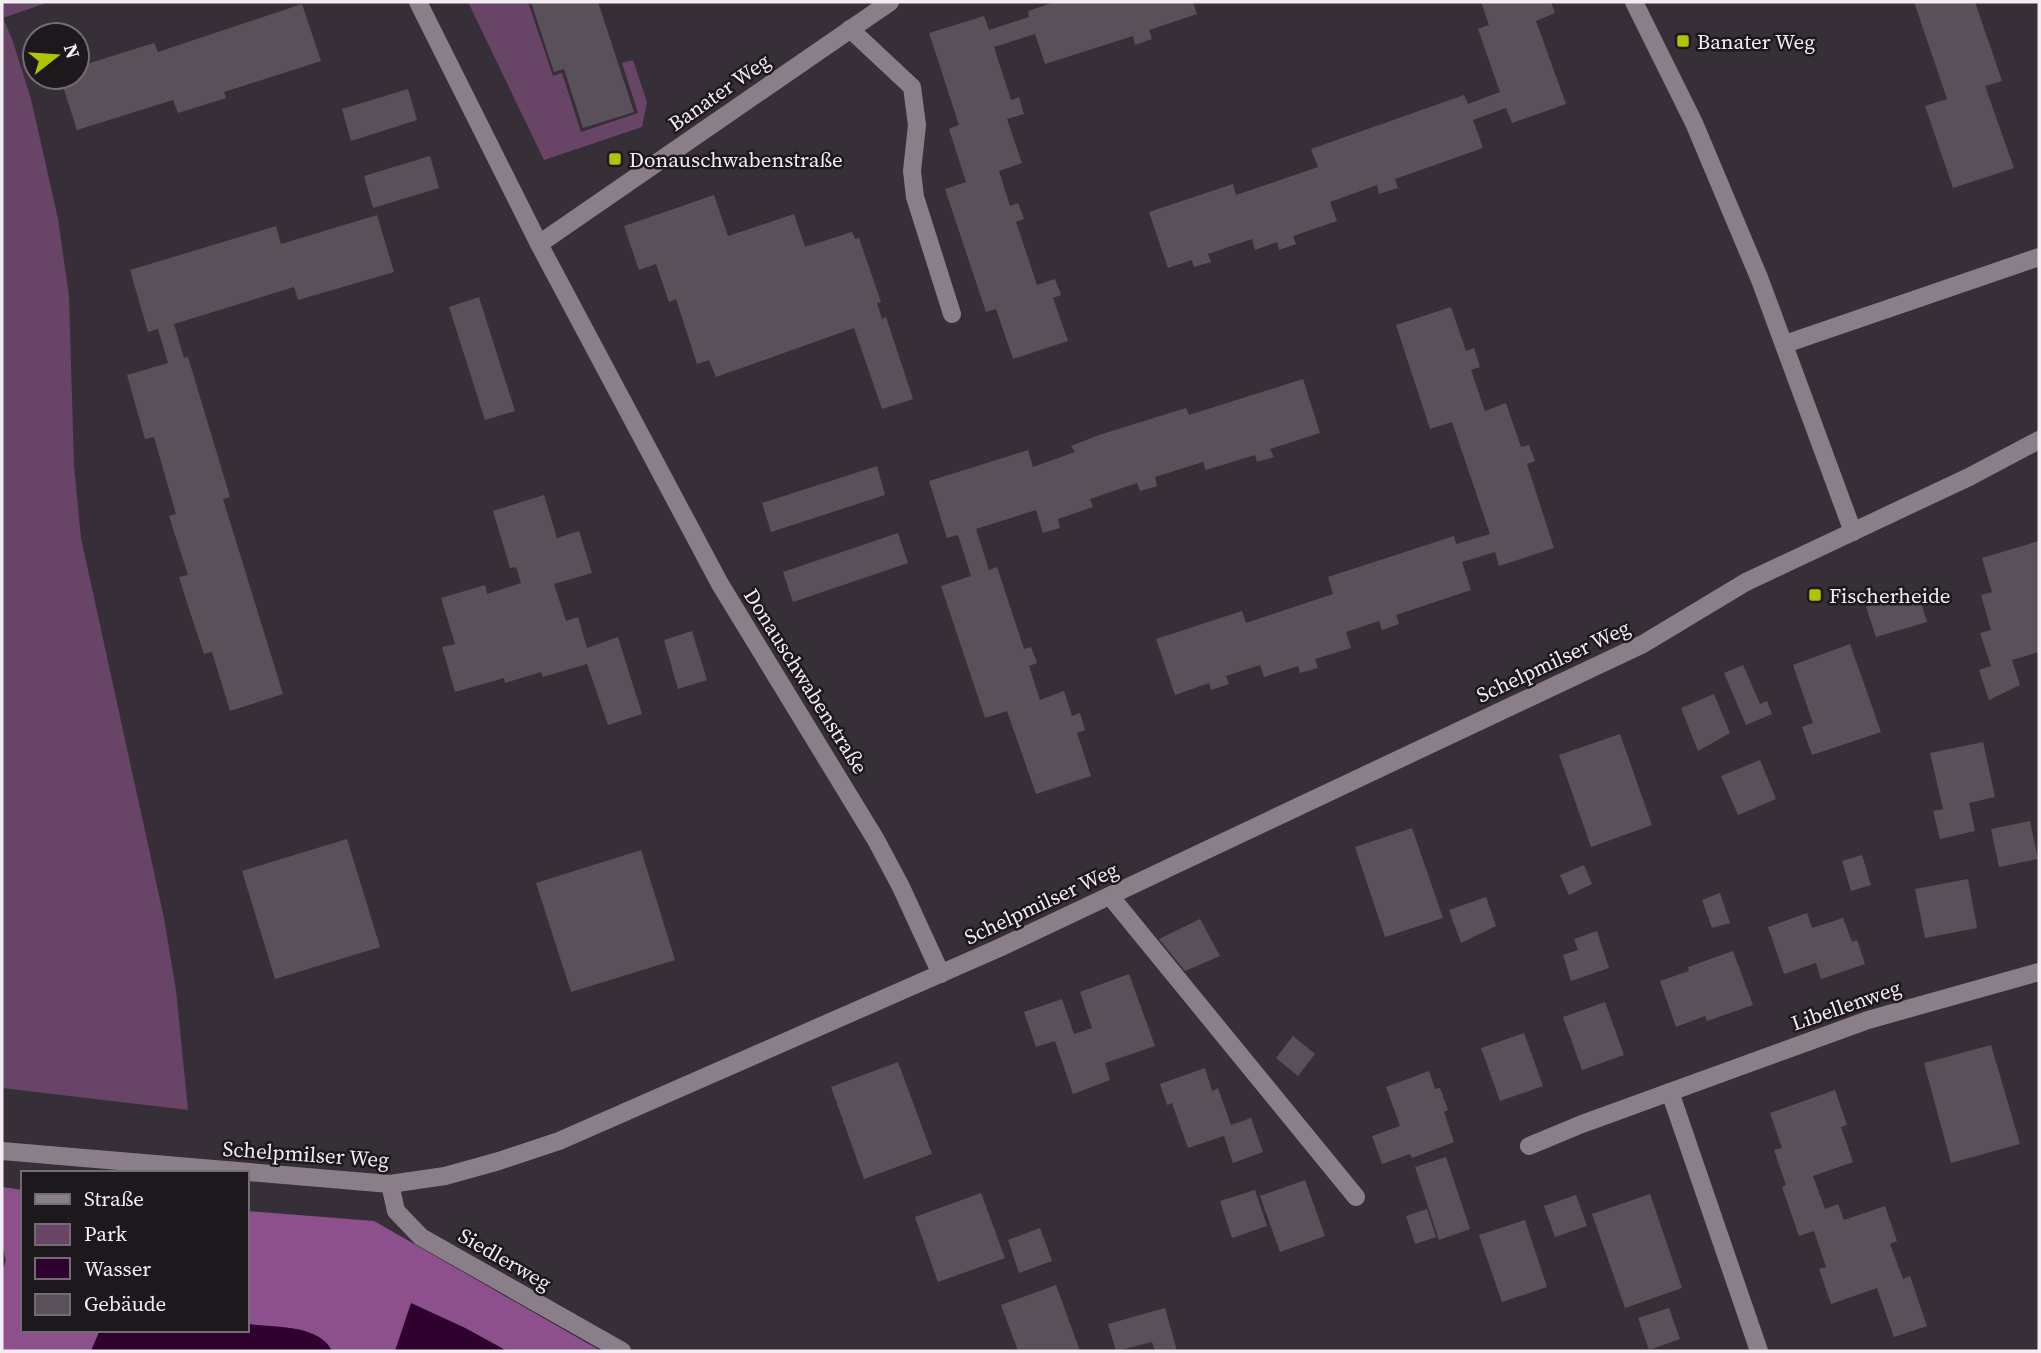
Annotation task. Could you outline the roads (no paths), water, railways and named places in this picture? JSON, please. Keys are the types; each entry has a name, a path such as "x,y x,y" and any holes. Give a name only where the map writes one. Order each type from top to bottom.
{"street":[{"name":"Donauschwabenstraße","path":"418,2 539,244 720,584 876,840 941,974"},
{"name":"Banater Weg","path":"539,244 890,2"},
{"path":"1634,2 1694,123 1785,344 1853,532"},
{"path":"850,29 912,87 917,125 912,171 915,197 952,314"},
{"path":"1785,344 2039,257"},
{"name":"Schelpmilser Weg","path":"248,1172 390,1184 445,1176 559,1141 941,974 1643,644 1746,582 1969,477 2039,440"},
{"path":"1110,896 1356,1197"},
{"name":"Libellenweg","path":"1529,1146 1582,1124 1868,1020 2039,972"},
{"path":"1670,1092 1759,1351"},
{"name":"Schelpmilser Weg","path":"2,1151 237,1171"},
{"name":"Siedlerweg","path":"390,1184 396,1211 421,1237 622,1351"}],"water":[{"path":"411,1303 465,1328 507,1351 395,1351"},
{"path":"248,1324 306,1332 326,1342 332,1351 91,1351 99,1332 248,1332"}],"place":[{"name":"Banater Weg","path":"1683,41"},
{"name":"Donauschwabenstraße","path":"615,159"},
{"name":"Fischerheide","path":"1815,595"}]}
